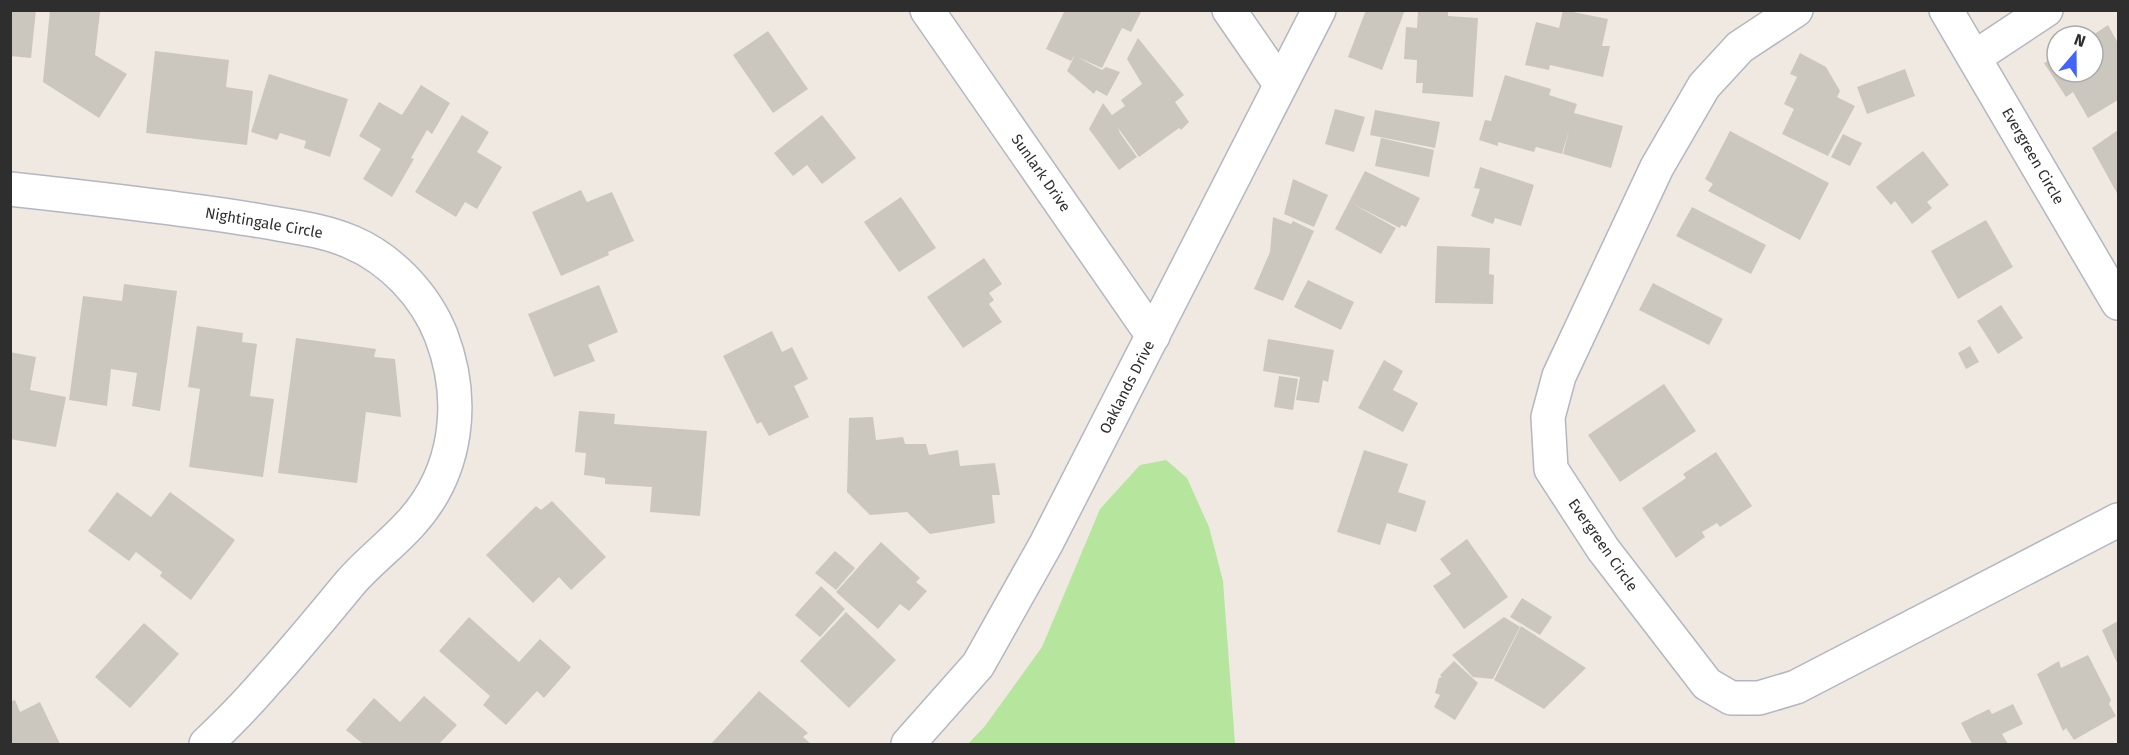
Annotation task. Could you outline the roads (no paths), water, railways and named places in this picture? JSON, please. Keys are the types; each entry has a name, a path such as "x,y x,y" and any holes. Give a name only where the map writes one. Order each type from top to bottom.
{"street":[{"name":"Sunlark Drive","path":"927,10 1153,336"},
{"path":"1229,10 1280,84"},
{"name":"Oaklands Drive","path":"908,744 978,664 1046,544 1319,10"},
{"name":"Evergreen Circle","path":"1796,10 1740,47 1704,86 1657,167 1559,376 1548,417 1551,469 1603,549 1707,684 1731,698 1759,698 1796,687 2118,520"},
{"name":"Evergreen Circle","path":"1946,10 2118,303"},
{"path":"1975,57 2046,10"},
{"name":"Nightingale Circle","path":"10,189 208,212 324,232 352,242 378,258 402,277 422,299 437,325 448,353 455,382 456,413 452,443 443,472 429,499 411,523 363,568 263,686 206,744"}]}
